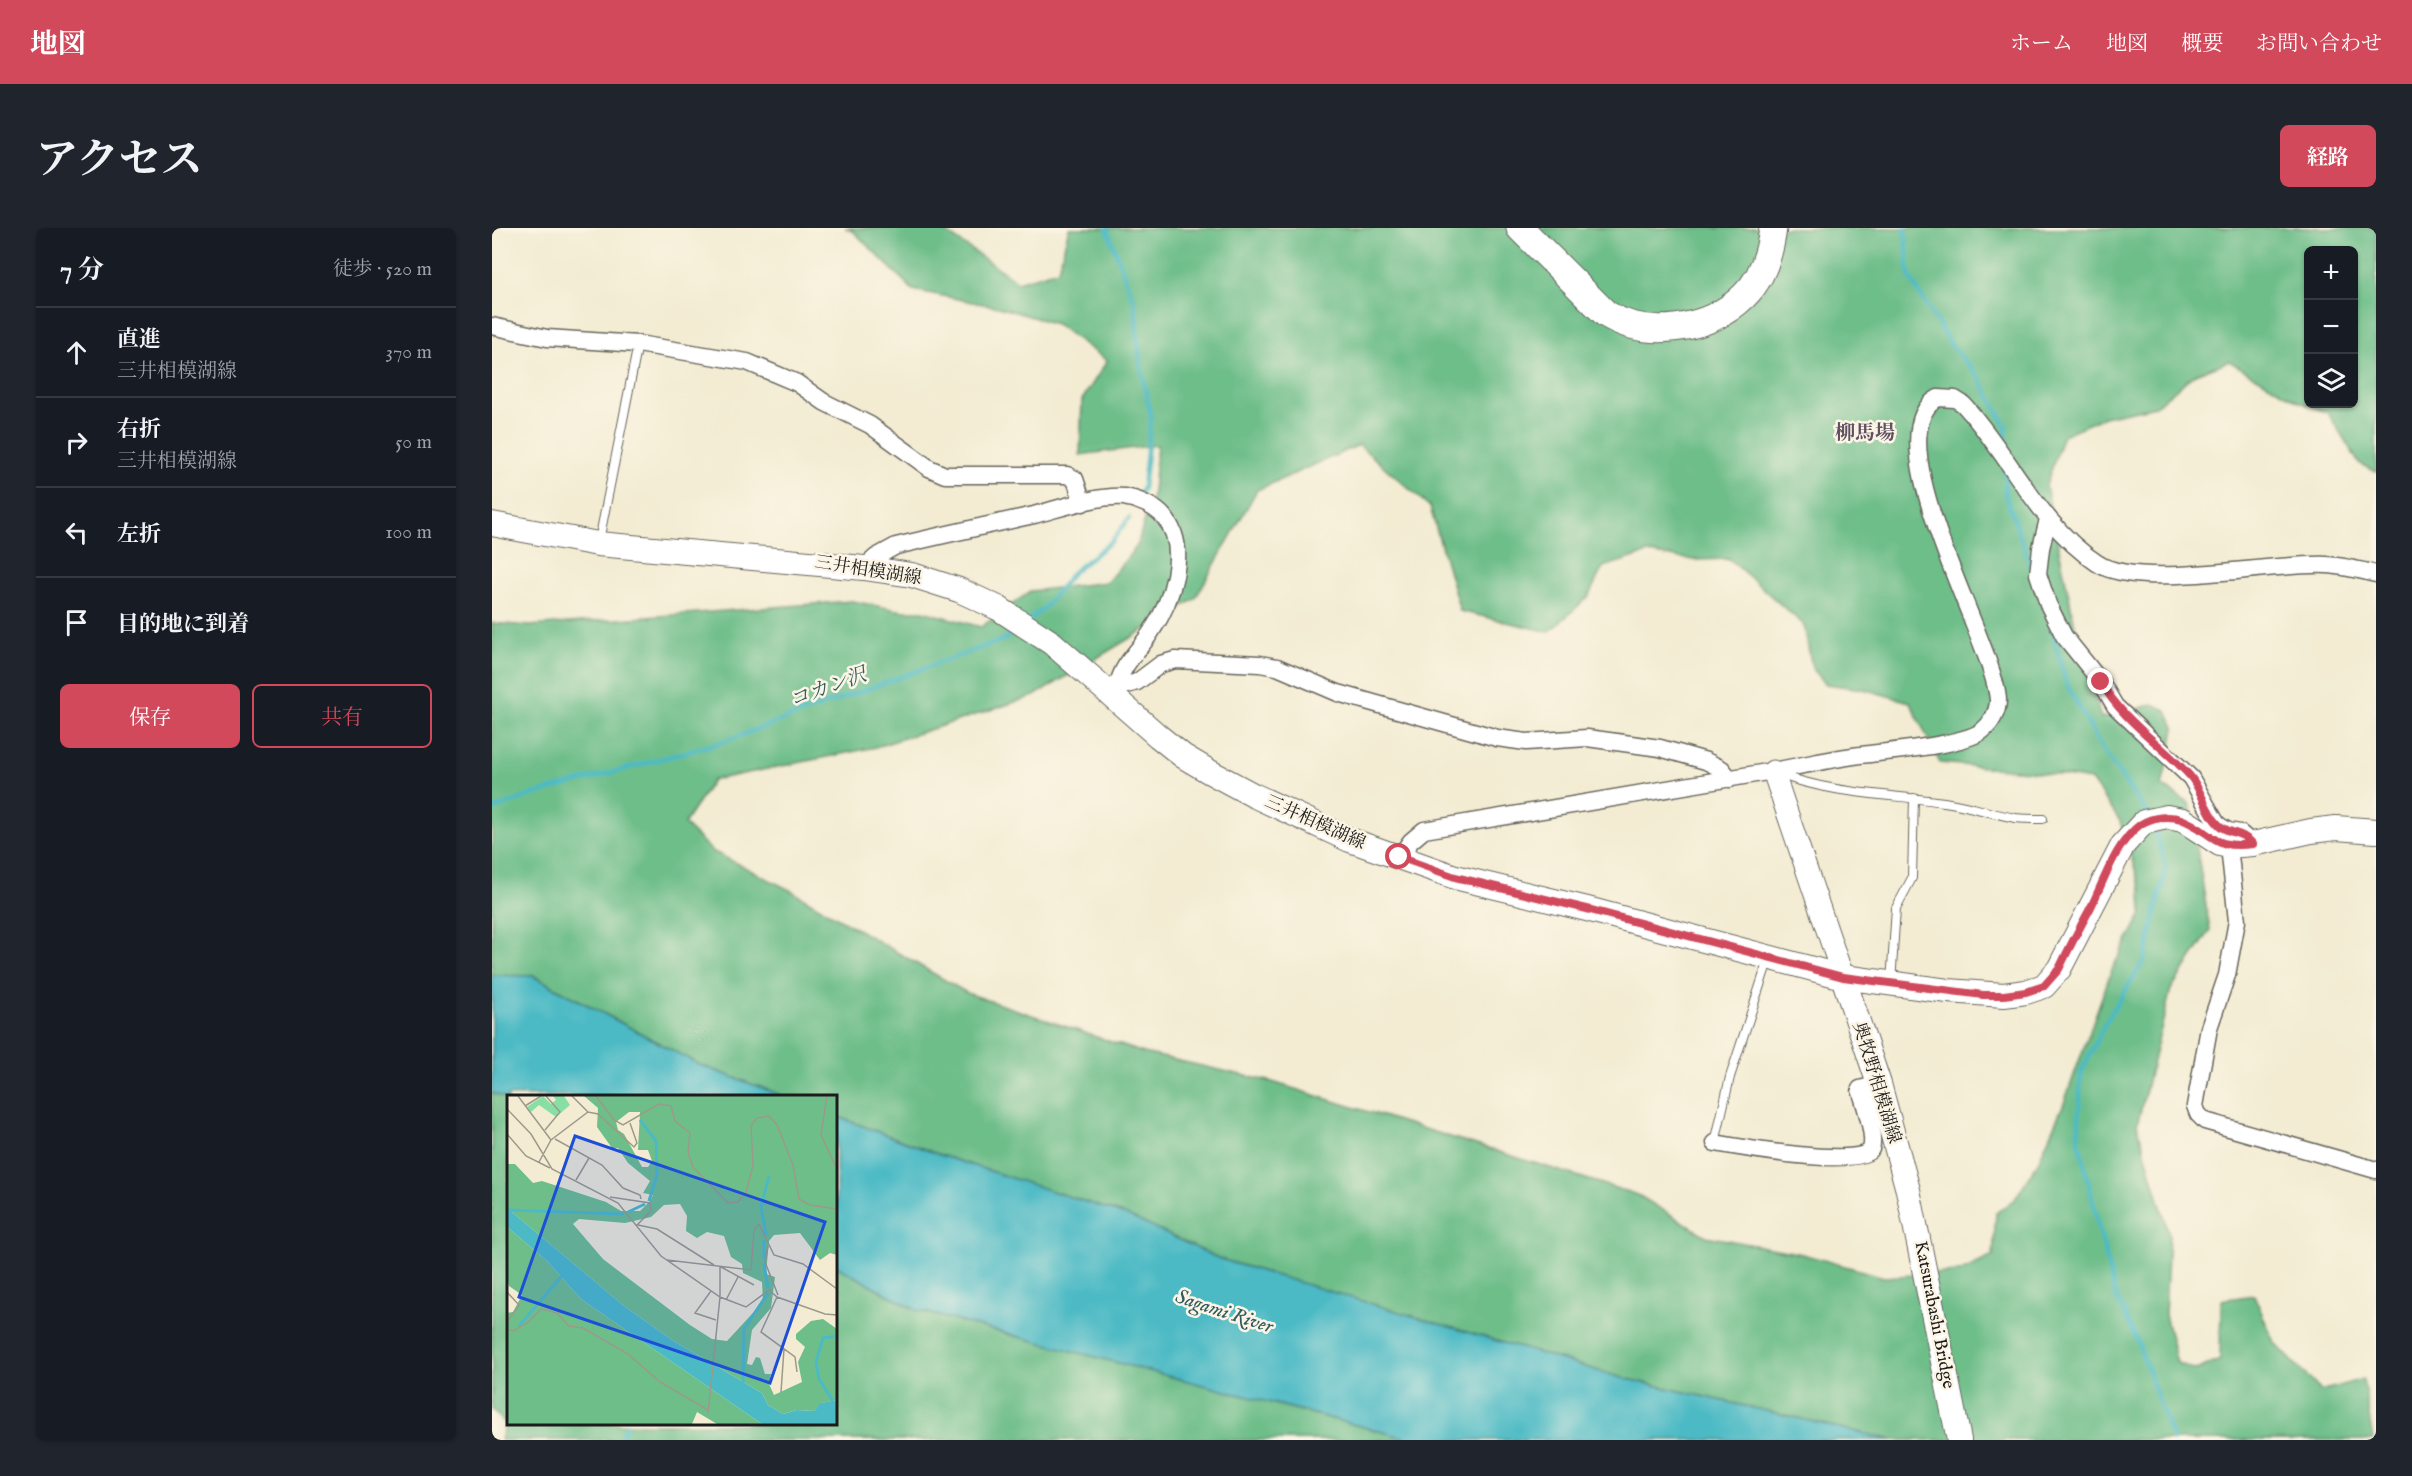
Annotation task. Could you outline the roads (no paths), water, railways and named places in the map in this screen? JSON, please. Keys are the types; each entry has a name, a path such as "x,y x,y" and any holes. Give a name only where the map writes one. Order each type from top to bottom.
{"highway":[{"path":"1520,228 1606,314 1636,327 1658,330 1676,328 1712,316 1730,307 1745,295 1764,266 1770,250 1773,228"}],"main road":[{"name":"三井相模湖線","path":"492,524 598,544 888,571 912,575 948,586 998,608 1052,643 1089,674 1115,691 1174,749 1210,772 1253,795 1350,840 1455,877 1587,909 1843,977 1983,995 2004,995 2036,990 2044,986 2059,969 2123,844 2139,826 2159,818 2175,818 2183,820 2220,844 2229,846"},
{"path":"2229,846 2253,844 2336,828 2376,831"},
{"name":"奥牧野相模湖線","path":"1843,977 1879,1084 1908,1190"},
{"name":"Katsurabashi Bridge","path":"1908,1190 1959,1440"}],"street":[{"path":"492,326 547,338 638,344 747,362 797,383 824,402 852,414 929,468 945,475 1067,475 1075,480 1083,503"},
{"path":"1399,857 1411,841 1424,830 1971,737 1987,726 1995,715 1998,701 1988,657 1956,583 1937,531 1924,483 1919,450 1919,426 1924,409 1930,403 1946,397 1964,404 2006,458 2048,519 2097,564 2111,571 2132,575 2327,565 2376,574"},
{"path":"864,568 876,557 896,546 1083,503 1122,497 1153,508 1174,530 1178,544 1178,559 1166,603 1152,631 1123,670 1115,691"},
{"path":"2048,519 2038,574 2048,604 2064,636 2101,682 2115,706 2192,778 2217,824 2228,831 2240,833 2253,844"},
{"path":"1115,691 1137,682 1161,664 1175,660 1260,664 1277,667 1338,693 1489,736 1526,742 1587,738 1660,748 1706,761 1722,769 1730,779"},
{"path":"1773,771 1843,977"},
{"path":"2229,846 2236,921 2227,975 2209,1028 2195,1106 2198,1114 2205,1121 2376,1170"},
{"path":"1715,1143 1841,1158 1866,1154 1871,1144 1868,1118 1860,1089 1879,1084"}],"lane":[{"path":"598,544 638,344"},
{"path":"1773,771 1798,781 1833,788 1975,806 2015,818 2043,819"},
{"path":"1891,984 1896,908 1912,878 1914,798"},
{"path":"1715,1143 1730,1077 1769,957"}],"water":[{"path":"492,975 533,976 700,1065 781,1095 507,1095 507,1099 492,1093"},
{"name":"Sagami River","path":"837,1116 940,1155 1126,1215 1220,1259 1619,1377 1892,1440 1413,1440 916,1310 837,1267"}],"waterway":[{"name":"コカン沢","path":"1107,228 1135,305 1140,363 1151,417 1143,488 1139,496"},
{"path":"1905,228 1909,276 1951,345 1979,377 2006,426 2006,451"},
{"path":"2005,468 2005,494 2032,569"},
{"name":"コカン沢","path":"1029,620 1044,608 1073,572 1112,541 1129,518"},
{"path":"2051,625 2066,683 2102,749 2147,813"},
{"name":"コカン沢","path":"492,810 531,795 722,742 1005,639 1017,629"},
{"path":"2156,833 2166,867 2145,959 2105,1023 2081,1073 2078,1137 2114,1292 2137,1340 2173,1440"},
{"path":"620,1440 627,1425"}],"district":[{"name":"柳馬場","path":"1865,433"}]}
